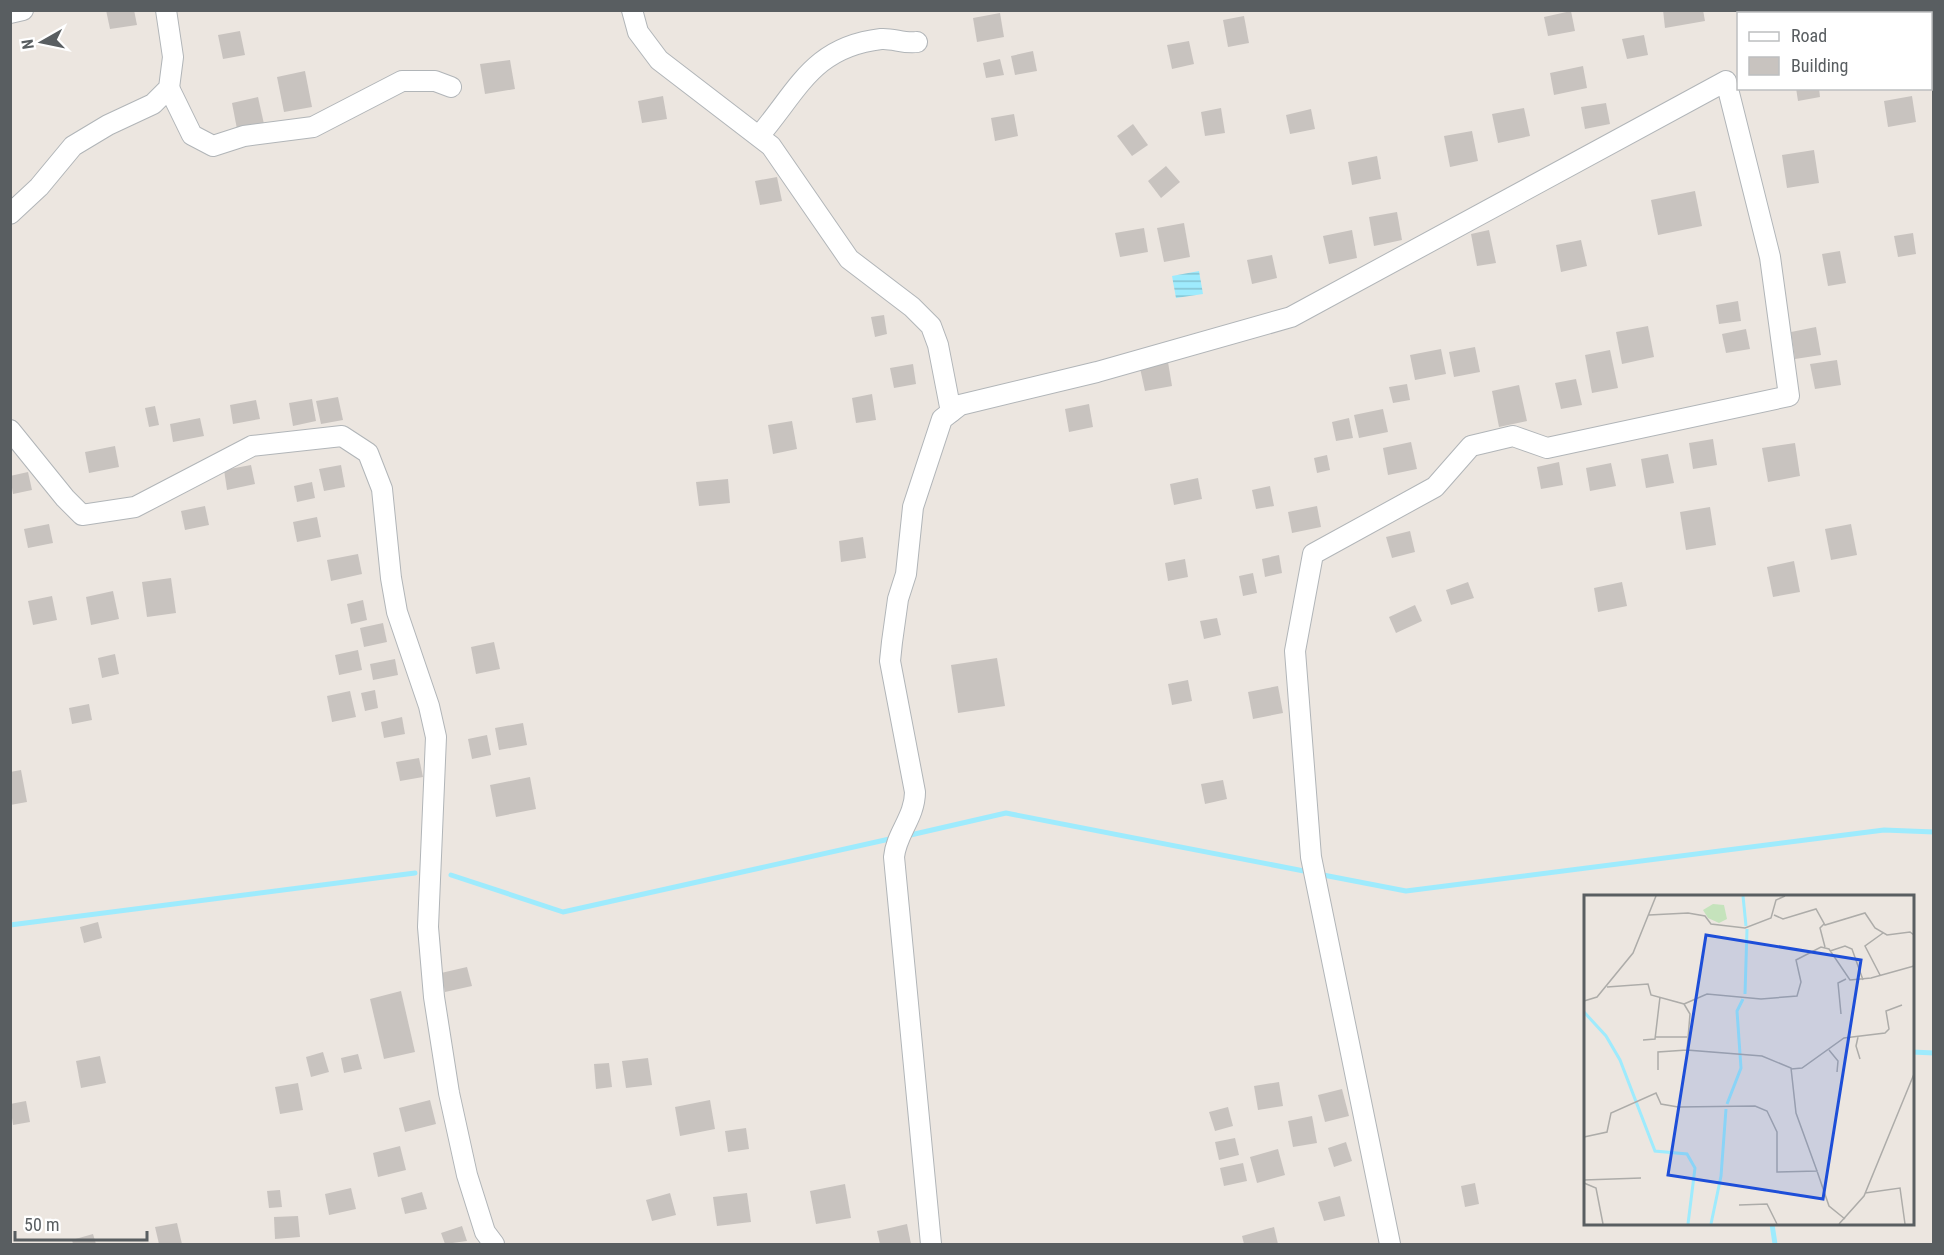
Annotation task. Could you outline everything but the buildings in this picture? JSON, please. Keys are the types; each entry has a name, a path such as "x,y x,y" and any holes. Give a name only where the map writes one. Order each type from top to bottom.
{"street":[{"path":"10,13 23,10"},
{"path":"166,10 173,57 169,88 192,135 213,146 244,136 313,127 402,81 435,81 451,87"},
{"path":"632,10 638,32 659,60 771,146 792,173 849,259 905,301 931,326 938,345 951,412"},
{"path":"759,136 813,67 830,54 846,47 883,39 909,44 917,42"},
{"path":"931,1245 894,857 895,846 915,806 915,792 890,661 898,599 906,574 913,507 942,419 960,405 1097,372 1292,317 1732,77 1770,257 1789,396 1547,448 1513,436 1471,446 1435,487 1313,554 1294,651 1313,870 1390,1245"},
{"path":"10,214 39,187 73,146 108,125 153,104 169,88"},
{"path":"10,430 64,498 82,514 101,514 135,507 252,446 342,436 368,453 382,489 397,612 429,706 436,737 428,927 434,997 449,1093 467,1175 485,1232 494,1245"}],"water":[{"path":"1199,271 1203,294 1176,298 1172,276"}],"waterway":[{"path":"906,836 1006,813 1309,872"},
{"path":"1318,874 1406,891 1884,830 1934,832"},
{"path":"451,875 563,912 894,838"},
{"path":"10,925 415,873"},
{"path":"1914,1052 1934,1053"},
{"path":"1772,1225 1775,1244"}]}
